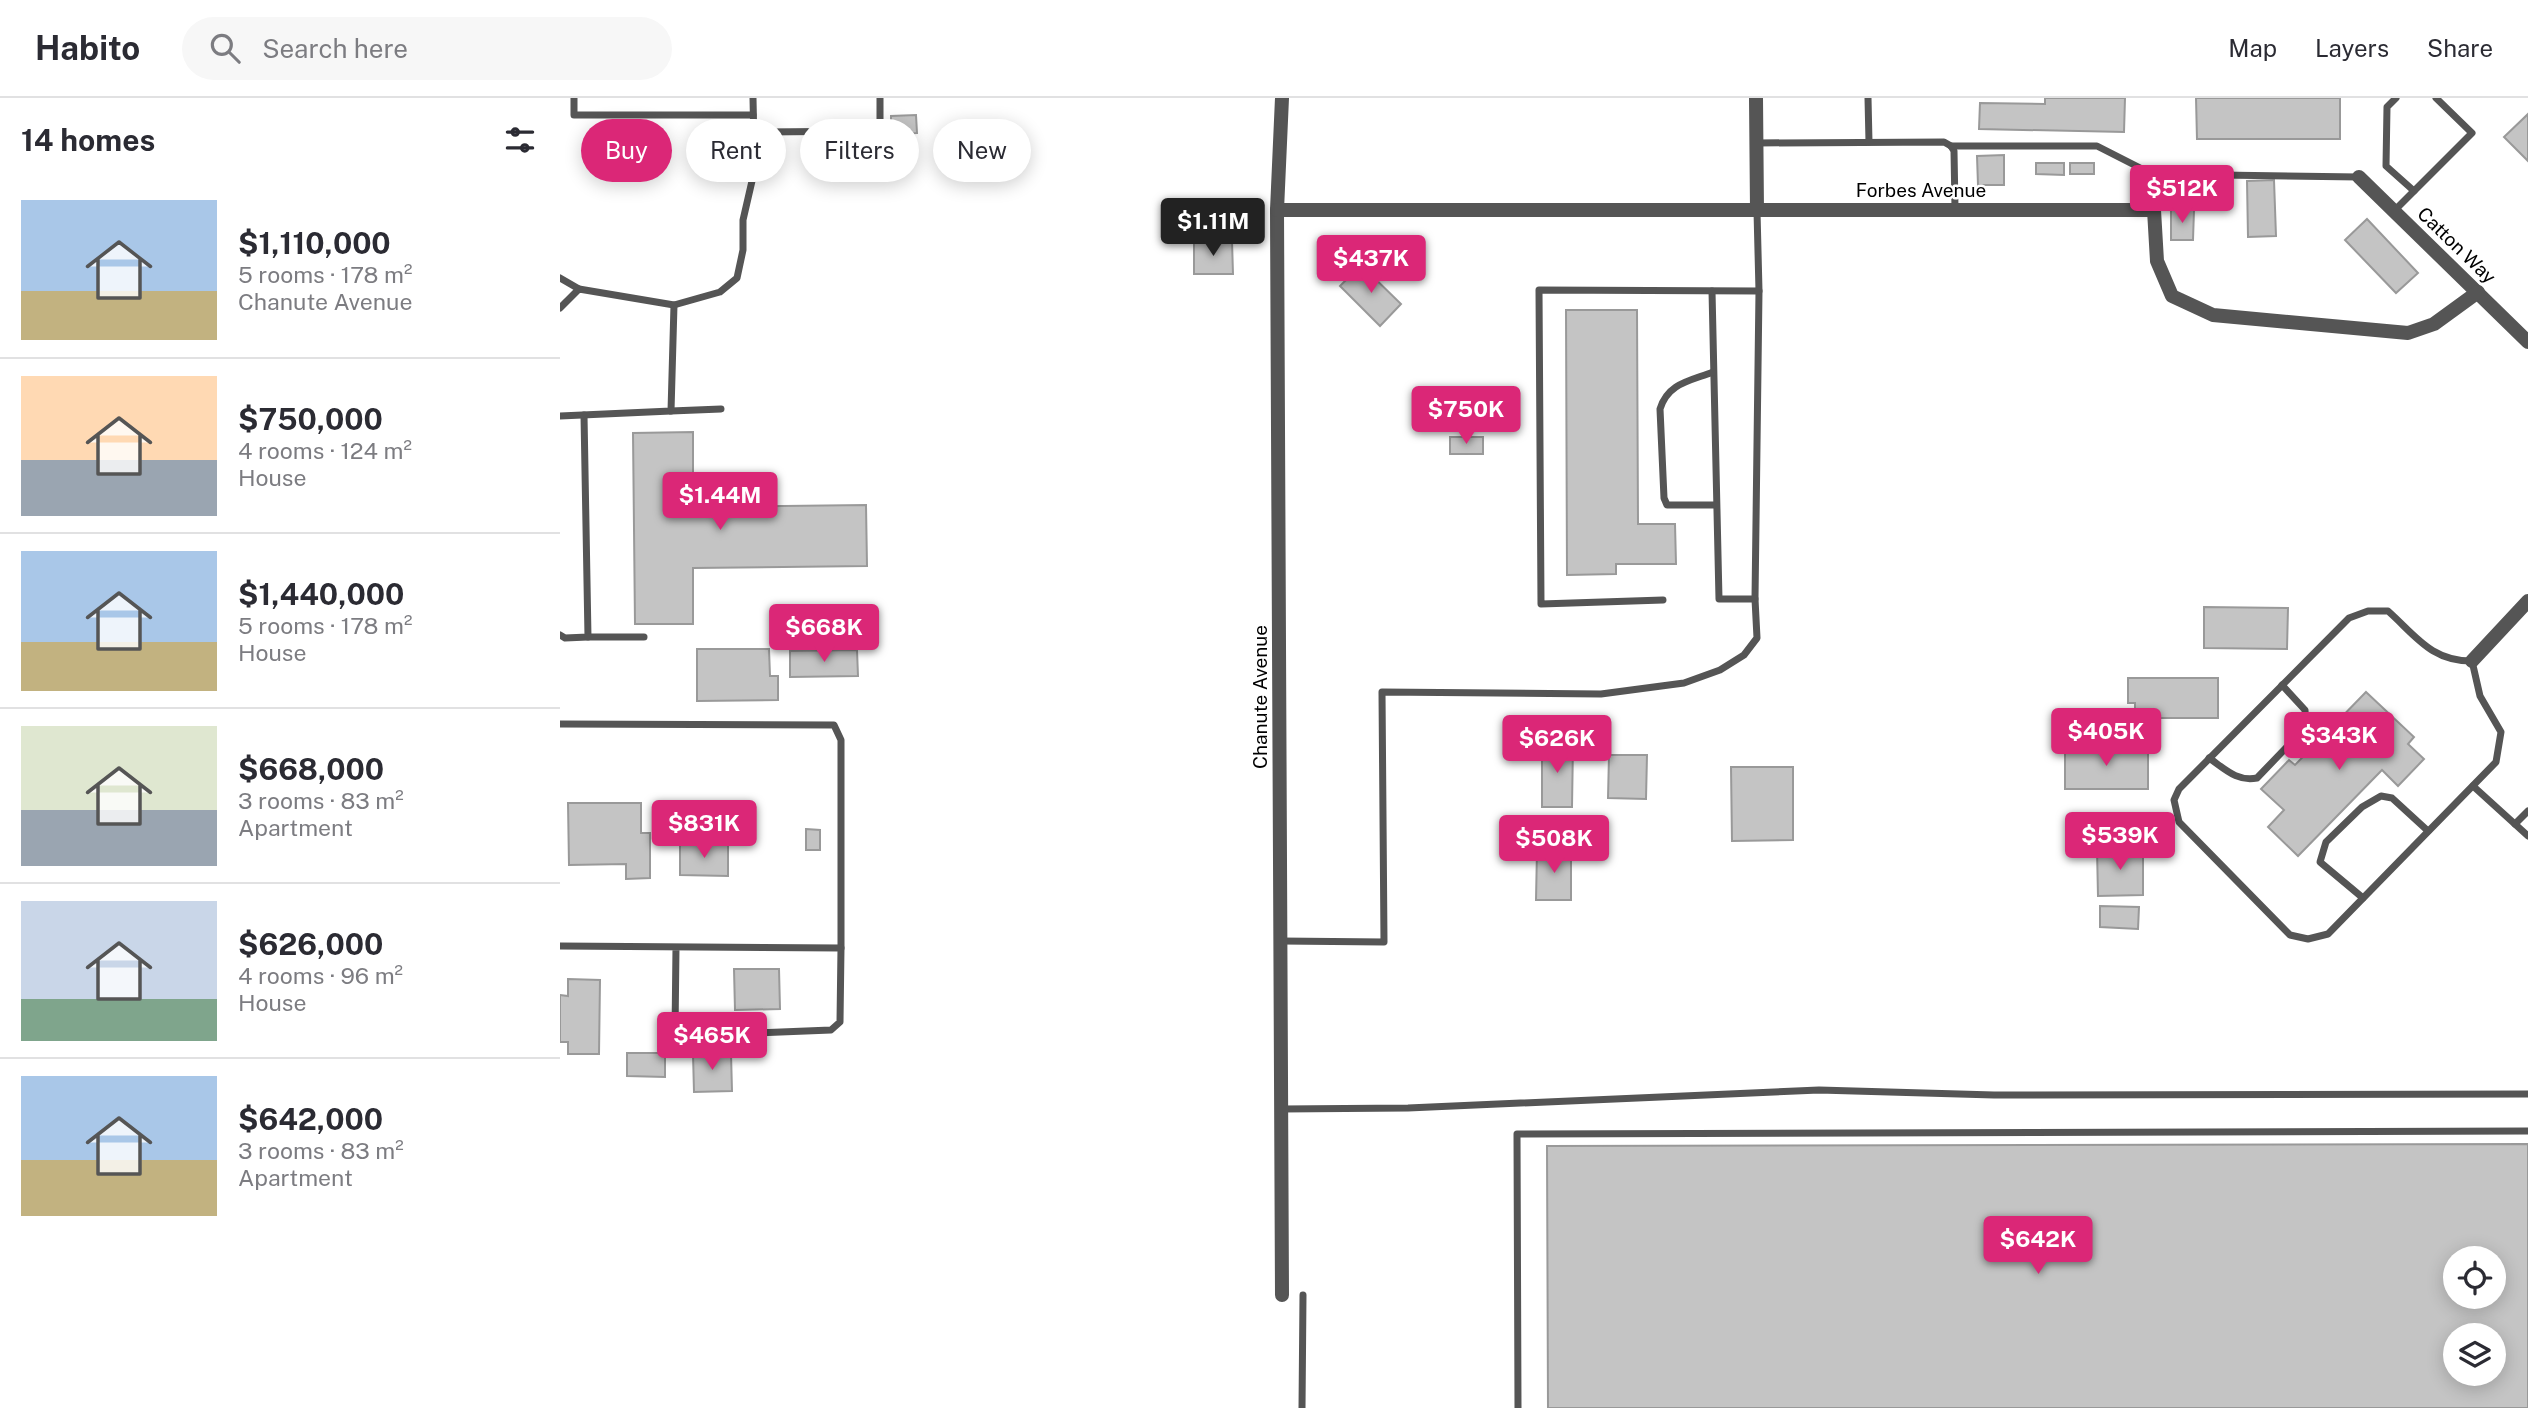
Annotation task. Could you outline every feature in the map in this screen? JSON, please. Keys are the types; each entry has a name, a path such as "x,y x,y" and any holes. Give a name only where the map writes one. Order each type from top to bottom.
{"street":[{"name":"Chanute Avenue","path":"1282,98 1277,210 1282,1295"},
{"path":"1756,98 1757,210"},
{"name":"Catton Way","path":"2358,177 2528,342"},
{"name":"Forbes Avenue","path":"1277,210 2154,210"},
{"path":"2154,210 2157,261 2172,296 2213,315 2408,332 2434,324 2478,292"},
{"path":"2472,661 2528,601"}],"lane":[{"path":"574,98 574,115 753,115"},
{"path":"753,98 753,119"},
{"path":"786,132 880,131 880,98"},
{"path":"1868,98 1869,142"},
{"path":"2396,98 2387,107 2386,166 2414,191"},
{"path":"2394,211 2472,133 2436,98"},
{"path":"1756,143 1944,142 1951,146 2097,146 2152,174 2358,177"},
{"path":"1951,146 1954,151 1955,208"},
{"path":"2152,174 2154,210"},
{"path":"560,278 579,289 674,305 720,292 737,278 743,250 743,220 752,182"},
{"path":"1281,941 1384,942 1382,692 1601,694 1684,683 1720,670 1744,655 1757,638 1757,210"},
{"path":"560,309 579,289"},
{"path":"1663,600 1541,604 1539,290 1759,290"},
{"path":"1712,290 1719,598 1755,599"},
{"path":"671,411 674,305"},
{"path":"1713,372 1678,385 1665,395 1660,409 1664,498 1667,505 1716,505"},
{"path":"560,416 721,409"},
{"path":"584,415 588,636"},
{"path":"2368,611 2388,611 2433,653 2455,661 2472,661 2480,696 2501,732 2496,762 2328,934 2308,939 2290,935 2179,822 2174,800 2179,789 2349,618 2368,611"},
{"path":"560,635 565,638 644,637"},
{"path":"2210,758 2237,777 2246,780 2257,778 2306,727 2305,710 2282,685"},
{"path":"560,724 834,725 841,740 841,1022 831,1030 675,1032 676,947"},
{"path":"2473,786 2528,836"},
{"path":"2362,898 2320,862 2326,842 2362,807 2381,796 2392,798 2428,831"},
{"path":"2515,824 2528,811"},
{"path":"560,946 841,948"},
{"path":"1282,1109 1408,1108 1819,1090 1994,1095 2528,1094"},
{"path":"1518,1408 1517,1134 2528,1131"},
{"path":"1302,1408 1303,1295"}],"building":[{"path":"2045,98 2125,98 2124,132 1979,129 1980,103 2045,104"},
{"path":"2196,98 2340,98 2340,139 2197,139"},
{"path":"2528,114 2528,161 2504,137"},
{"path":"916,115 916,119 891,119 891,116"},
{"path":"2004,155 2004,185 1978,185 1977,156"},
{"path":"2036,163 2064,163 2064,175 2036,174"},
{"path":"2070,163 2094,163 2094,174 2070,174"},
{"path":"2274,180 2276,236 2248,237 2247,181"},
{"path":"2171,209 2194,210 2193,240 2171,240"},
{"path":"2367,219 2418,273 2396,293 2345,240"},
{"path":"1232,241 1233,274 1194,274 1194,242"},
{"path":"1361,265 1401,304 1380,326 1340,286"},
{"path":"1566,310 1637,310 1638,524 1675,524 1676,564 1616,564 1616,574 1567,575"},
{"path":"693,432 693,507 866,505 867,566 693,568 693,624 635,624 633,433"},
{"path":"1450,437 1483,437 1483,454 1450,454"},
{"path":"2204,607 2288,608 2287,649 2204,648"},
{"path":"697,649 769,649 770,676 778,676 778,700 697,701"},
{"path":"857,650 858,676 790,677 790,651"},
{"path":"2128,678 2218,678 2218,718 2135,718 2135,703 2128,703"},
{"path":"2366,692 2414,737 2408,744 2424,759 2398,786 2382,770 2298,856 2268,827 2284,810 2261,789 2289,760 2295,765"},
{"path":"1542,744 1573,744 1572,807 1542,807"},
{"path":"2065,747 2148,748 2148,789 2065,789"},
{"path":"1609,755 1647,755 1646,799 1608,798"},
{"path":"1731,767 1793,767 1793,840 1732,841"},
{"path":"568,803 641,803 641,833 650,833 650,878 626,879 626,864 569,865"},
{"path":"806,829 820,830 820,850 806,850"},
{"path":"680,843 728,845 728,876 680,875"},
{"path":"2097,849 2143,849 2143,895 2098,896"},
{"path":"1537,850 1571,851 1571,900 1536,900"},
{"path":"2100,906 2139,907 2138,929 2100,927"},
{"path":"734,969 779,969 780,1009 735,1010"},
{"path":"568,979 600,980 599,1054 568,1054 568,1042 560,1042 560,995 568,996"},
{"path":"627,1053 665,1053 665,1077 627,1076"},
{"path":"731,1053 732,1091 694,1092 693,1054"},
{"path":"2528,1144 2528,1408 1548,1408 1547,1146"}]}
